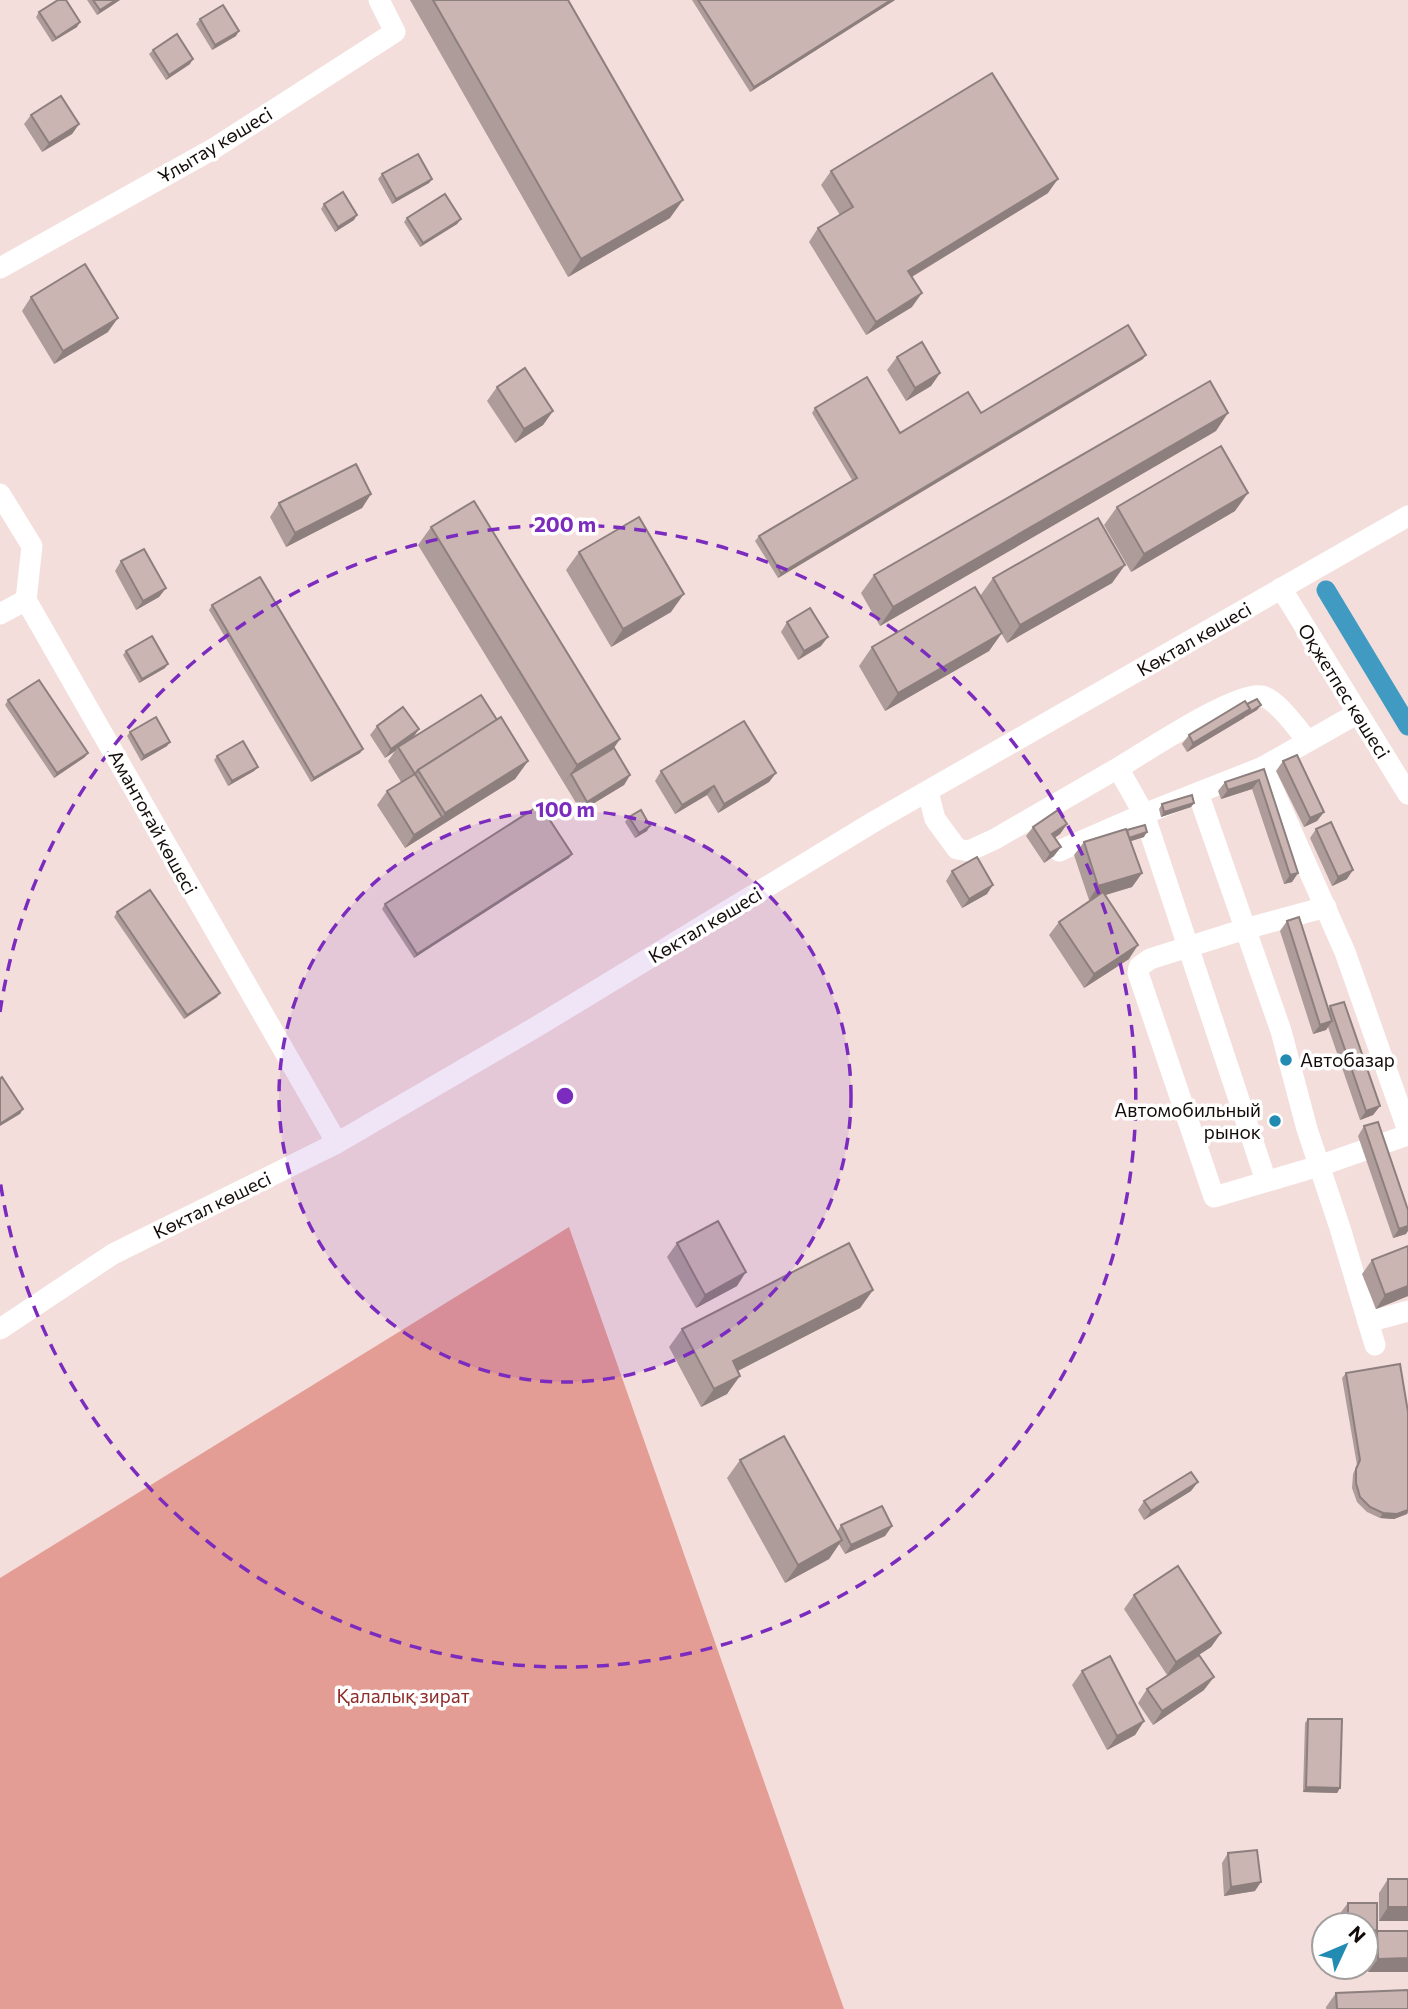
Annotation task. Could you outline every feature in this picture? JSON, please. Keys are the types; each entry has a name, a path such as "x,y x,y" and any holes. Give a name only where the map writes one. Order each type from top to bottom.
{"street":[{"name":"Ұлытау көшесі","path":"0,268 213,149 395,32 379,0"},
{"path":"0,494 32,546 26,600 0,614"},
{"name":"Көктал көшесі","path":"0,1329 113,1254 337,1143 536,1027 874,821 1408,516"},
{"name":"Оқжетпес көшесі","path":"1281,589 1408,794"},
{"name":"Амантоғай көшесі","path":"26,600 337,1143"},
{"path":"928,792 935,819 957,849 968,851 995,839 1216,710 1249,695 1262,696 1273,701 1308,741"},
{"path":"1059,852 1144,814 1263,767 1358,713"},
{"path":"1263,767 1326,907 1345,952 1408,1133 1319,1166 1214,1197 1138,972 1139,967 1150,959 1326,907"},
{"path":"1118,768 1144,814 1266,1181"},
{"path":"1198,793 1281,1031 1319,1166 1375,1345"},
{"path":"1368,1322 1408,1311"}],"green space":[{"name":"Қалалық зират","path":"569,1227 844,2009 0,2009 0,1578"}],"building":[{"path":"58,0 66,0 80,22 56,38 39,12"},
{"path":"93,0 116,0 100,10"},
{"path":"433,0 568,0 683,200 581,259"},
{"path":"698,0 891,0 754,87"},
{"path":"223,5 239,31 215,45 200,19"},
{"path":"177,34 193,59 169,75 153,50"},
{"path":"992,73 1058,179 908,271 922,293 876,322 818,228 853,207 831,171"},
{"path":"61,96 79,124 49,143 31,115"},
{"path":"418,154 432,179 396,199 382,174"},
{"path":"343,192 357,215 338,227 324,204"},
{"path":"445,194 461,219 423,243 407,218"},
{"path":"85,264 118,318 63,351 31,297"},
{"path":"1128,325 1146,355 781,573 759,536 857,478 815,408 867,377 900,433 968,392 981,413"},
{"path":"922,342 940,373 915,388 897,357"},
{"path":"525,368 553,411 524,429 497,387"},
{"path":"1210,381 1228,413 893,607 874,575"},
{"path":"1221,446 1248,493 1144,554 1117,507"},
{"path":"356,464 371,494 295,533 279,503"},
{"path":"474,501 620,739 577,765 431,527"},
{"path":"639,517 684,594 623,629 579,552"},
{"path":"1098,518 1125,565 1020,625 993,578"},
{"path":"144,549 166,588 143,601 121,561"},
{"path":"260,577 363,749 314,778 212,605"},
{"path":"975,587 1002,633 898,693 872,647"},
{"path":"810,608 828,637 804,651 787,622"},
{"path":"152,636 168,664 142,679 126,651"},
{"path":"39,680 88,753 57,773 8,700"},
{"path":"481,695 497,720 415,774 398,747"},
{"path":"1257,699 1261,705 1248,713 1250,709 1247,704"},
{"path":"1245,701 1250,709 1193,743 1189,735"},
{"path":"403,707 419,729 391,749 377,726"},
{"path":"156,717 170,742 144,756 130,732"},
{"path":"501,717 528,761 445,813 418,770"},
{"path":"744,721 776,773 724,804 714,786 682,805 661,771"},
{"path":"243,741 258,767 232,781 217,756"},
{"path":"614,748 630,775 587,802 571,774"},
{"path":"1297,755 1324,812 1310,818 1283,761"},
{"path":"1264,769 1298,873 1290,875 1259,780 1228,790 1225,782"},
{"path":"415,774 442,817 414,835 387,791"},
{"path":"1192,795 1194,803 1164,812 1162,804"},
{"path":"540,805 572,854 417,954 385,904"},
{"path":"641,810 650,826 639,833 629,817"},
{"path":"1058,810 1067,824 1052,834 1061,847 1050,853 1033,827"},
{"path":"1331,822 1353,870 1338,877 1316,829"},
{"path":"1145,825 1147,832 1129,838 1127,830"},
{"path":"1126,829 1142,873 1098,886 1084,842"},
{"path":"977,857 993,885 969,899 952,871"},
{"path":"150,890 220,993 187,1015 117,912"},
{"path":"1103,892 1138,945 1094,974 1059,922"},
{"path":"1299,917 1332,1021 1320,1025 1287,921"},
{"path":"1344,1002 1380,1106 1366,1111 1330,1006"},
{"path":"2,1077 23,1109 0,1124 0,1079"},
{"path":"1378,1122 1408,1210 1408,1226 1399,1229 1364,1126"},
{"path":"718,1221 746,1272 705,1295 677,1243"},
{"path":"849,1243 873,1290 733,1361 740,1376 714,1389 682,1329"},
{"path":"1408,1246 1408,1286 1385,1295 1372,1260"},
{"path":"1400,1364 1408,1412 1408,1510 1397,1514 1383,1513 1370,1507 1360,1497 1356,1469 1360,1460 1346,1373"},
{"path":"784,1436 842,1540 798,1565 740,1460"},
{"path":"1191,1472 1198,1482 1151,1511 1144,1501"},
{"path":"882,1506 892,1526 851,1545 841,1525"},
{"path":"1178,1566 1221,1633 1176,1662 1134,1595"},
{"path":"1199,1655 1214,1677 1162,1711 1147,1689"},
{"path":"1110,1656 1144,1721 1117,1736 1082,1671"},
{"path":"1308,1719 1342,1719 1340,1788 1306,1787"},
{"path":"1257,1850 1261,1882 1231,1887 1228,1853"},
{"path":"1388,1879 1408,1879 1408,1907 1388,1907"},
{"path":"1348,1903 1377,1903 1377,1911 1348,1911"},
{"path":"1380,1931 1408,1931 1408,1958 1380,1959"},
{"path":"1408,1990 1408,2009 1337,2009 1336,1993"}],"waterway":[{"path":"1326,590 1408,726"}],"place":[{"name":"Автобазар","path":"1286,1060"},
{"name":"Автомобильный рынок","path":"1275,1121"}]}
